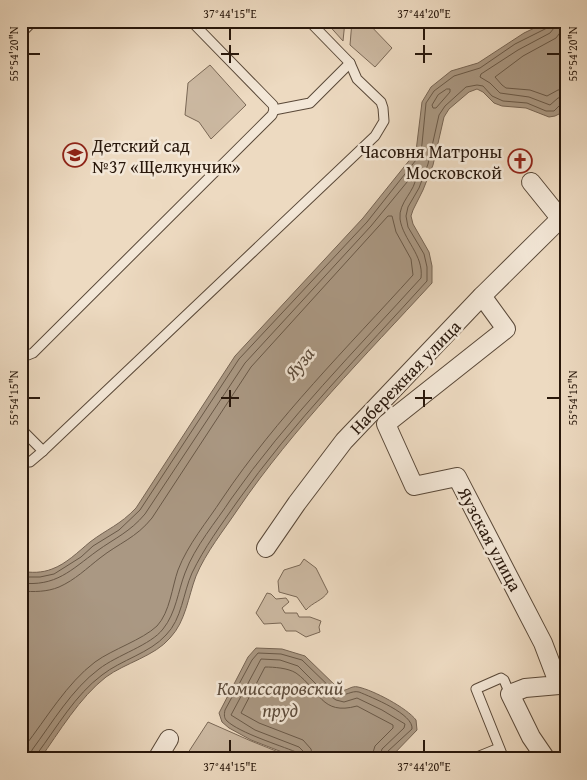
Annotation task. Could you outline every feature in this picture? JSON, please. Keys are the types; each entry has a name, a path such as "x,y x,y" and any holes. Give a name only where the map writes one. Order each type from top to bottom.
{"street":[{"path":"21,27 27,21"},
{"path":"531,182 563,215"},
{"name":"Набережная улица","path":"266,548 344,440 482,296 563,215"},
{"name":"Яузская улица","path":"482,296 506,329 386,424 414,486 457,476 543,643 562,685 526,688 510,694"},
{"path":"510,694 530,737 546,759"},
{"path":"157,759 169,739"}],"lane":[{"path":"22,355 33,353 272,115 273,105 191,21"},
{"path":"21,462 30,462 43,451 374,136 382,126 384,121 381,102 357,79 350,64 309,21"},
{"path":"274,110 310,103 350,64"},
{"path":"21,429 43,451"},
{"path":"504,759 476,689 501,678 504,680 510,694"},
{"path":"472,759 499,748"}],"shaded area":[{"path":"325,21 345,21 343,41"},
{"path":"352,21 366,21 392,48 375,67 350,45"},
{"path":"210,65 246,105 211,139 199,122 185,115 188,83"},
{"path":"304,559 316,568 328,592 306,610 297,597 279,592 278,581 284,570 300,565"},
{"path":"267,593 276,599 286,598 289,602 282,608 285,613 297,613 299,617 310,617 321,621 320,632 306,637 296,631 286,631 281,623 264,624 256,613"},
{"path":"208,722 251,741 296,759 184,759"}],"water":[{"name":"Яуза","path":"549,21 566,21 566,105 561,113 549,117 526,108 502,106 494,103 477,89 469,92 449,109 444,117 433,165 411,216 413,224 429,252 432,266 432,283 306,421 260,479 205,558 196,576 180,624 170,638 156,650 114,672 96,685 70,715 40,759 21,759 21,571 44,571 62,564 124,519 136,508 235,356 363,218 412,157 416,151 422,102 431,87 451,71 478,63 524,33"},
{"name":"Комиссаровский пруд","path":"256,648 282,649 305,656 340,690 358,687 398,705 416,720 417,730 389,759 300,759 251,740 229,728 222,722 219,713 248,657"}],"place":[{"name":"Детский сад №37 «Щелкунчик»","path":"75,155"},
{"name":"Часовня Матроны Московской","path":"520,161"}]}
